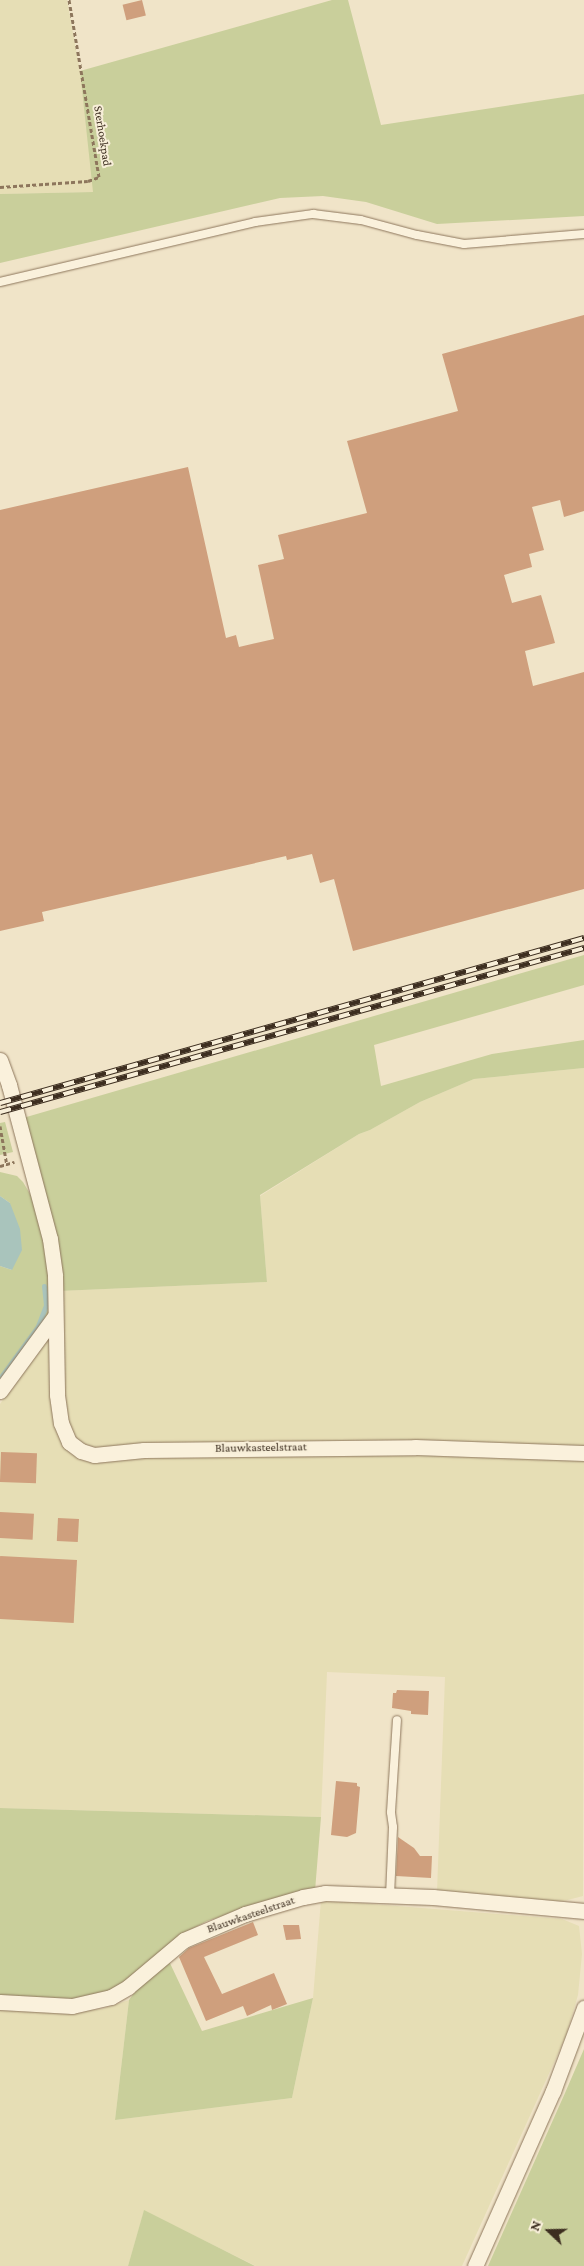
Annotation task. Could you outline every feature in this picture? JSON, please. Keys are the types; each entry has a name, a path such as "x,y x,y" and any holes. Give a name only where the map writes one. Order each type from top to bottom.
{"street":[{"name":"Blauwkasteelstraat","path":"0,1060 9,1085 50,1239 55,1276 57,1395 61,1423 69,1442 81,1452 94,1455 144,1450 415,1447 584,1453"},
{"path":"0,1391 55,1316"},
{"name":"Blauwkasteelstraat","path":"0,2002 72,2006 112,1997 128,1987 184,1940 246,1914 303,1897 325,1893 432,1897 584,1910"},
{"path":"475,2266 553,2090 584,2008"}],"lane":[{"path":"0,282 255,222 313,214 361,220 417,235 464,244 584,234"},
{"path":"390,1896 393,1827 391,1812 397,1720"}],"path":[{"name":"Sterhoekpad","path":"0,187 88,181 99,177 70,0"},
{"path":"0,1126 7,1164"}],"shaded area":[{"path":"0,0 67,0 80,71 94,192 0,194"},
{"path":"584,1068 584,1447 88,1449 75,1441 65,1418 59,1291 267,1282 260,1196 359,1134 370,1130 420,1102 474,1079"},
{"path":"51,1330 65,1448 73,1455 90,1460 182,1453 472,1454 584,1457 583,1896 560,1902 437,1892 445,1677 327,1672 321,1817 0,1808 0,1404"},
{"path":"321,1900 562,1919 579,1926 582,1954 578,1995 566,2036 462,2266 256,2266 144,2211 128,2266 0,2266 0,2009 60,2013 102,2009 129,2000 115,2120 292,2098 313,1998"}],"green space":[{"path":"332,0 348,0 381,125 584,94 584,216 437,224 366,202 323,196 280,198 0,263 0,194 93,192 80,71"},
{"path":"584,955 584,985 374,1045 381,1086 492,1054 584,1040 584,1068 474,1079 420,1102 370,1130 359,1134 260,1195 267,1282 59,1291 23,1118"},
{"path":"5,1122 13,1152 0,1155 0,1123"},
{"path":"0,1172 17,1176 33,1199 48,1255 51,1312 0,1385 0,1266 12,1270 10,1203 0,1196"},
{"path":"0,1808 321,1817 315,1891 274,1899 207,1921 179,1936 112,1992 78,2001 0,1998"},
{"path":"168,1959 202,2031 313,1998 292,2098 115,2120 129,2000 140,1985"},
{"path":"584,2049 584,2266 488,2266 565,2093"},
{"path":"144,2210 255,2266 128,2266"}],"water":[{"path":"0,1196 10,1203 20,1229 22,1250 12,1270 0,1266"}],"building":[{"path":"142,0 146,16 126,20 123,5"},
{"path":"584,315 584,511 564,517 560,500 532,507 544,550 529,554 532,567 504,575 512,603 541,595 555,643 525,651 533,686 584,672 584,889 353,951 334,879 320,883 312,854 287,860 286,856 42,912 44,921 0,931 0,510 188,467 226,638 236,635 239,647 274,639 258,565 284,559 278,535 367,513 347,441 458,411 442,354"},
{"path":"1,1452 37,1453 36,1483 0,1482"},
{"path":"0,1512 34,1514 33,1540 0,1538"},
{"path":"58,1518 79,1519 78,1542 57,1541"},
{"path":"0,1556 77,1560 74,1623 0,1619"},
{"path":"397,1690 429,1691 428,1715 411,1714 411,1711 392,1708 393,1693 396,1693"},
{"path":"336,1781 357,1783 357,1786 360,1787 356,1833 347,1837 331,1835"},
{"path":"398,1837 414,1848 420,1856 432,1856 431,1878 396,1876"},
{"path":"253,1922 258,1935 204,1957 222,1994 274,1973 287,2004 272,2010 271,2005 247,2016 243,2006 206,2021 179,1957 189,1948"},
{"path":"283,1925 299,1925 301,1939 286,1940"}],"waterway":[{"path":"0,1378 38,1326 46,1305 44,1286"}],"railway":[{"path":"0,1103 584,938"},
{"path":"0,1112 584,948"}]}
